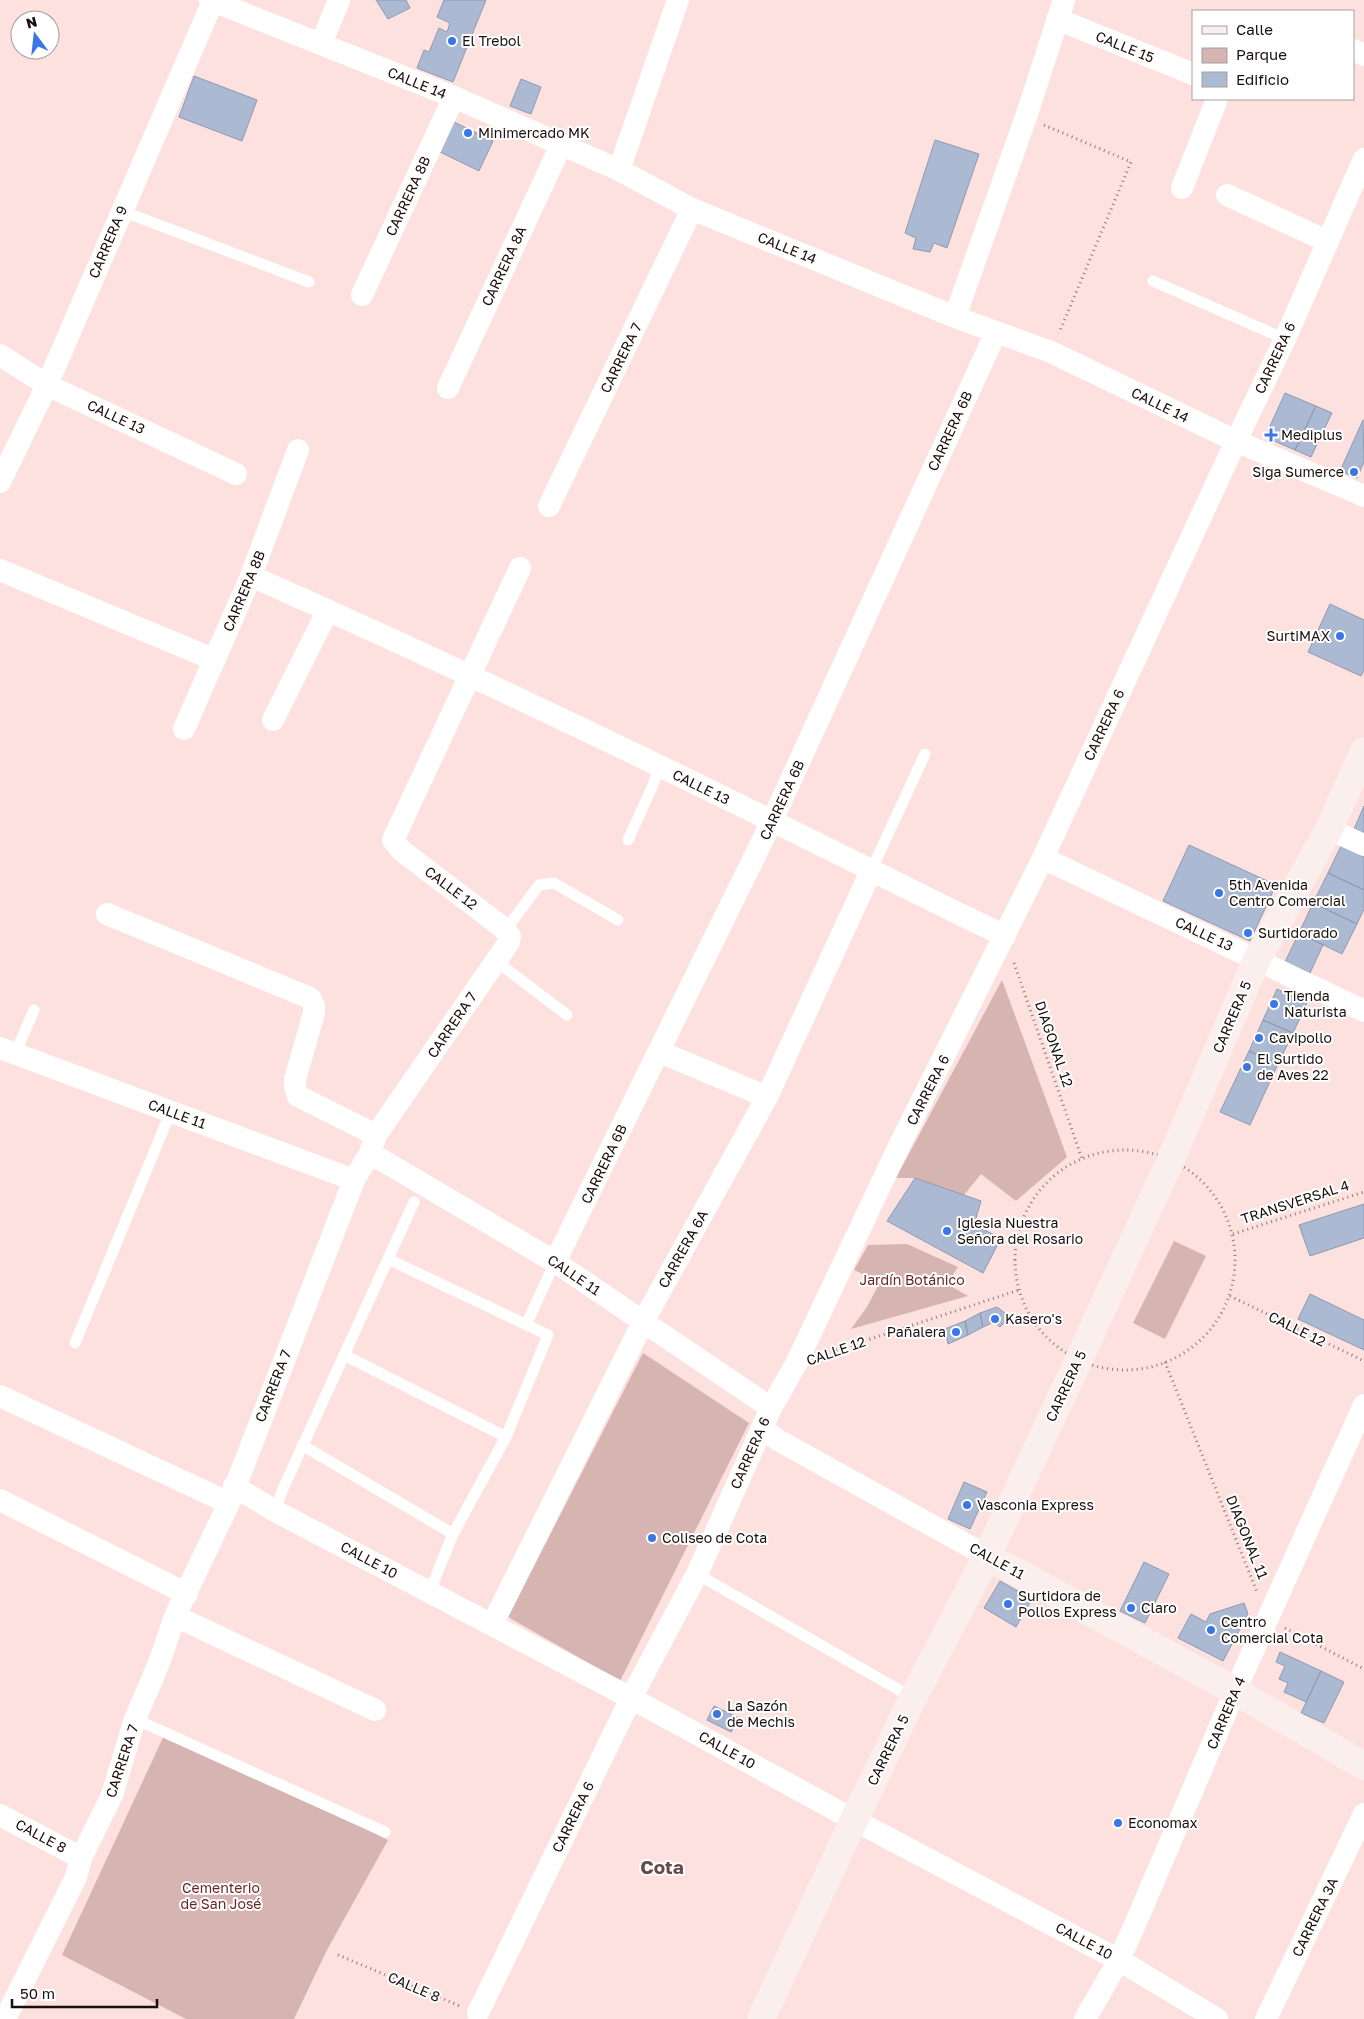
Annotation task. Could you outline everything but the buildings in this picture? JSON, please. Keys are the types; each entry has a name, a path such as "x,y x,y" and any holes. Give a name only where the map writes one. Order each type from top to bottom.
{"main road":[{"name":"CARRERA 5","path":"765,2018 854,1820 913,1698 987,1556 1171,1159 1257,959 1329,829 1364,751"},
{"name":"CALLE 11","path":"987,1556 1235,1691 1364,1766"}],"street":[{"path":"322,44 339,0"},
{"path":"619,170 678,0"},
{"name":"CALLE 14","path":"212,1 454,98 619,170 692,209 955,317 1051,352 1236,441 1364,496"},
{"name":"CARRERA 9","path":"0,482 47,385 212,1"},
{"path":"955,317 1026,117 1060,10"},
{"name":"CALLE 15","path":"1060,10 1192,74"},
{"name":"CARRERA 8B","path":"362,295 454,98"},
{"path":"1182,188 1217,100"},
{"name":"CARRERA 8A","path":"448,388 561,145"},
{"name":"CARRERA 6","path":"478,2013 631,1698 697,1574 771,1408 796,1364 899,1146 1043,858 1285,339 1364,159"},
{"path":"1227,195 1327,241"},
{"name":"CARRERA 7","path":"549,506 692,209"},
{"name":"CARRERA 6B","path":"556,1262 772,821 996,332"},
{"name":"CALLE 13","path":"0,355 47,385 236,474"},
{"name":"CARRERA 8B","path":"184,729 251,576 298,450"},
{"path":"469,675 520,568"},
{"path":"0,570 215,660"},
{"name":"CALLE 13","path":"251,576 469,675 1005,936"},
{"path":"273,720 328,610"},
{"name":"CALLE 12","path":"469,675 393,840 402,851 507,934"},
{"path":"1329,829 1364,845"},
{"name":"CALLE 13","path":"1043,858 1364,1011"},
{"name":"CARRERA 6A","path":"492,1625 643,1322 767,1097 871,871"},
{"name":"CALLE 11","path":"108,914 310,998 314,1006 314,1014 295,1079 298,1096 556,1262 771,1408"},
{"name":"CARRERA 7","path":"5,2019 76,1877 82,1858 112,1795 135,1719 159,1663 175,1616 231,1495 354,1180 373,1144 509,942 507,934"},
{"name":"CALLE 11","path":"8,1051 354,1180"},
{"path":"660,1052 767,1097"},
{"name":"CALLE 10","path":"0,1396 231,1495 275,1510 631,1698 854,1820 1119,1960 1217,2019"},
{"name":"CARRERA 4","path":"1085,2019 1119,1960 1235,1691 1364,1406"},
{"name":"CALLE 11","path":"762,1428 778,1440 987,1556"},
{"path":"0,1500 186,1594"},
{"path":"175,1616 375,1710"},
{"name":"CARRERA 3A","path":"1266,2019 1364,1814"},
{"name":"CALLE 8","path":"0,1815 82,1858"}],"lane":[{"path":"122,211 309,282"},
{"path":"1153,281 1285,339"},
{"path":"871,871 925,754"},
{"path":"628,840 653,785 659,767"},
{"path":"507,934 540,885 554,883 618,920"},
{"path":"496,961 567,1015"},
{"path":"8,1051 34,1010"},
{"path":"75,1343 170,1111"},
{"path":"275,1510 302,1446 414,1202"},
{"path":"388,1259 548,1335 506,1437 453,1534 434,1581 426,1590"},
{"path":"526,1325 556,1262"},
{"path":"344,1355 506,1437"},
{"path":"302,1446 453,1534"},
{"path":"697,1574 913,1698"},
{"path":"135,1719 385,1832"}],"path":[{"path":"1026,117 1131,162 1051,352"},
{"name":"DIAGONAL 12","path":"1005,936 1082,1159"},
{"name":"TRANSVERSAL 4","path":"1233,1234 1364,1192"},
{"name":"CALLE 12","path":"796,1364 1019,1290"},
{"name":"CALLE 12","path":"1230,1296 1364,1361"},
{"name":"DIAGONAL 11","path":"1165,1362 1268,1619"},
{"path":"1268,1619 1364,1669"},
{"name":"CALLE 8","path":"338,1955 478,2013"}],"green space":[{"path":"1002,980 1067,1157 1016,1201 981,1174 964,1195 915,1178 896,1178"},
{"path":"1174,1241 1206,1256 1165,1339 1133,1323"},
{"name":"Jardín Botánico","path":"907,1244 958,1267 947,1284 968,1296 851,1329 867,1307 880,1282 854,1270 868,1245"},
{"path":"643,1353 749,1423 620,1681 508,1617"},
{"name":"Cementerio de San José","path":"167,1729 388,1840 327,1950 294,2019 186,2019 62,1955"}],"place":[{"name":"El Trebol","path":"452,41"},
{"name":"Minimercado MK","path":"468,133"},
{"name":"Mediplus","path":"1271,435"},
{"name":"Siga Sumerce","path":"1354,472"},
{"name":"SurtiMAX","path":"1340,636"},
{"name":"5th Avenida Centro Comercial","path":"1219,893"},
{"name":"Surtidorado","path":"1248,933"},
{"name":"Tienda Naturista","path":"1274,1004"},
{"name":"Cavipollo","path":"1259,1038"},
{"name":"El Surtido de Aves 22","path":"1247,1067"},
{"name":"Iglesia Nuestra Señora del Rosario","path":"947,1231"},
{"name":"Kasero's","path":"995,1319"},
{"name":"Pañalera","path":"956,1332"},
{"name":"Vasconia Express","path":"967,1505"},
{"name":"Coliseo de Cota","path":"652,1538"},
{"name":"Surtidora de Pollos Express","path":"1008,1604"},
{"name":"Claro","path":"1131,1608"},
{"name":"Centro Comercial Cota","path":"1211,1630"},
{"name":"La Sazón de Mechis","path":"717,1714"},
{"name":"Economax","path":"1118,1823"}],"district":[{"name":"Cota","path":"662,1867"}]}
